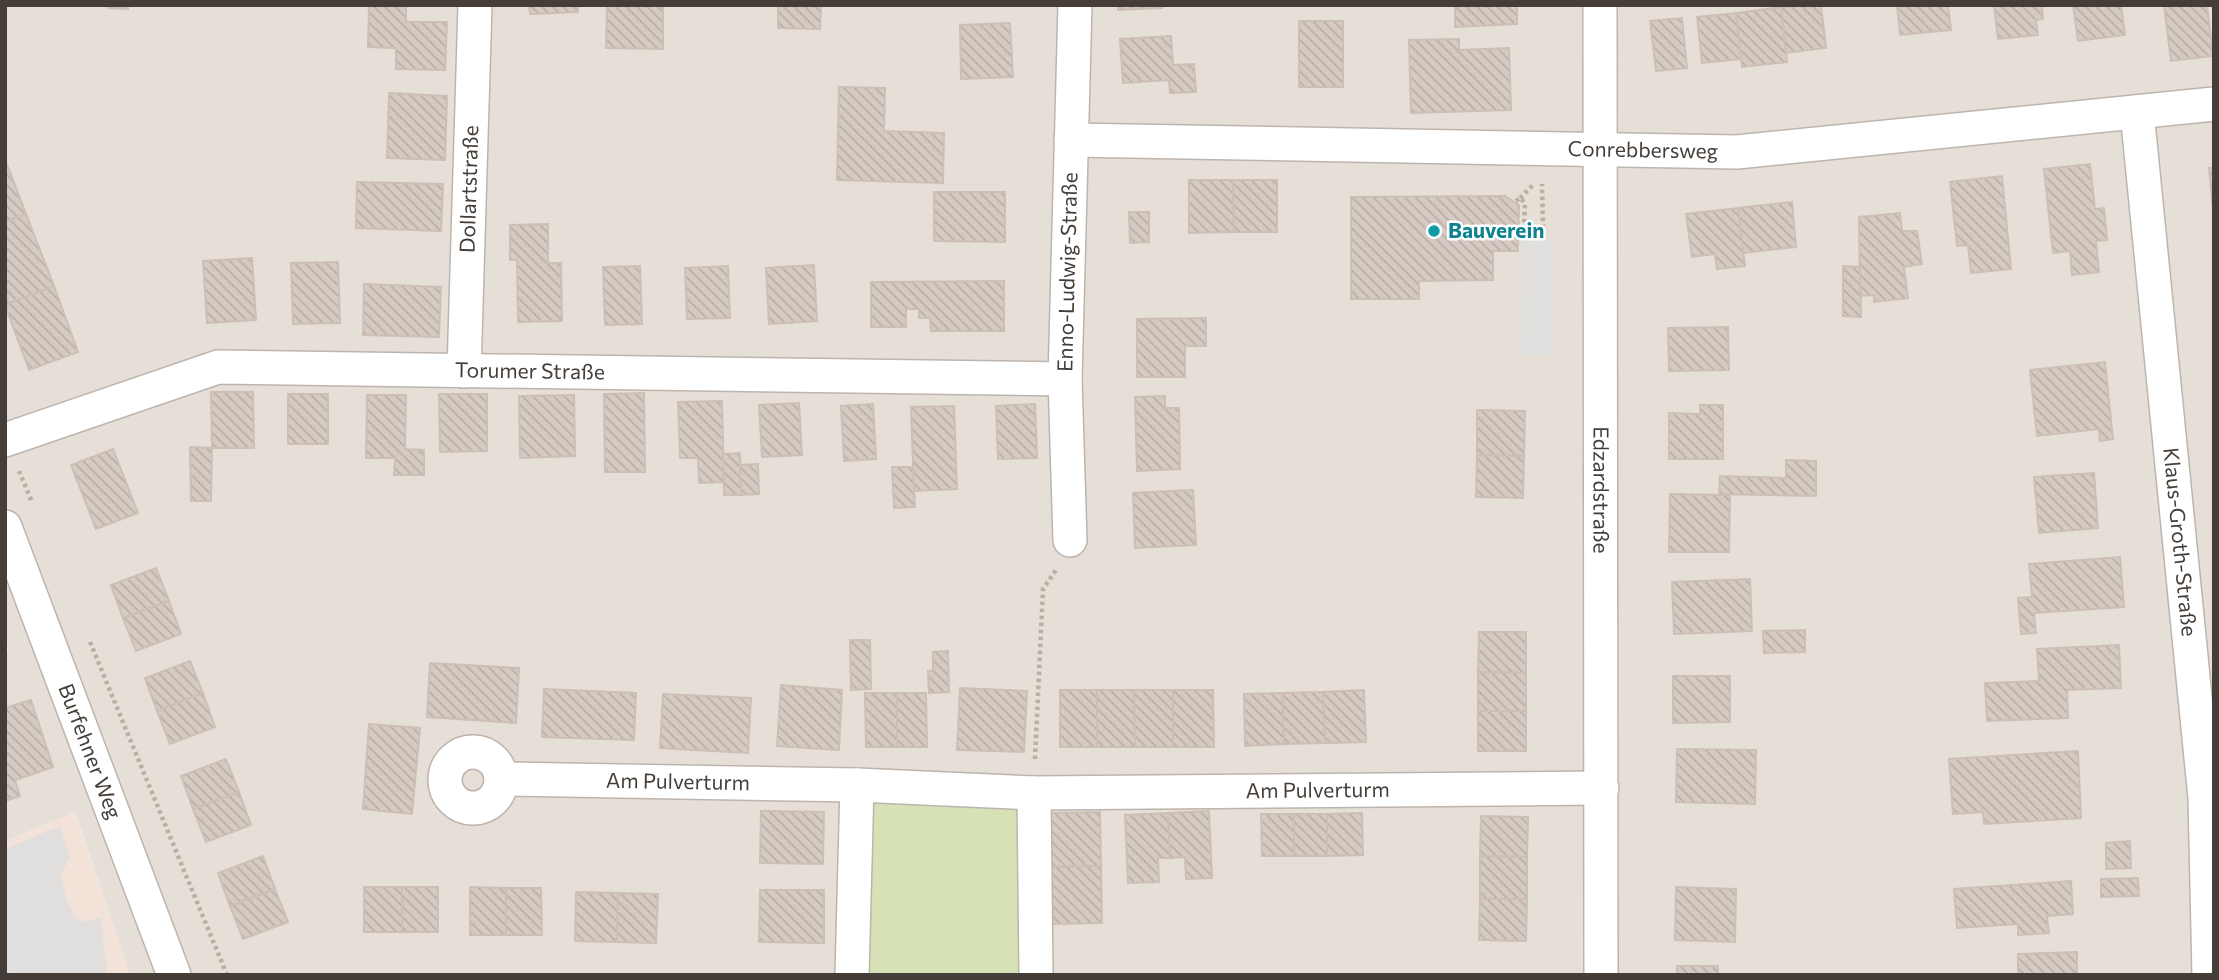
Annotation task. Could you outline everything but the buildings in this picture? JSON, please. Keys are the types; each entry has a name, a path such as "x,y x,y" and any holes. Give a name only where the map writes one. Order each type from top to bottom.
{"street":[{"name":"Dollartstraße","path":"464,371 475,5"},
{"name":"Enno-Ludwig-Straße","path":"1070,540 1066,379 1075,5"},
{"name":"Edzardstraße","path":"1600,5 1603,151 1601,975"},
{"name":"Conrebbersweg","path":"1071,140 1737,152 2214,104"},
{"name":"Klaus-Groth-Straße","path":"2137,112 2205,798 2209,975"},
{"name":"Torumer Straße","path":"19,435 218,367 1066,379"},
{"name":"Burfehner Weg","path":"5,527 174,975"},
{"name":"Am Pulverturm","path":"500,779 857,785 1034,793 1602,788"},
{"path":"852,975 857,785"},
{"path":"1034,793 1036,975"}],"path":[{"path":"1530,188 1518,199 1525,203 1524,228 1543,228 1544,197"},
{"path":"19,435 18,467 33,505"},
{"path":"1034,793 1043,589 1063,560 1070,540"},
{"path":"86,632 227,975"}],"shaded area":[{"path":"5,5 2214,5 2214,975 130,975 75,812 5,841 5,652 9,650 5,640"},
{"path":"1521,237 1553,237 1552,355 1520,355"},
{"path":"74,812 130,975 5,975 5,841"},
{"path":"60,826 70,858 61,873 66,900 75,917 84,922 101,917 107,975 17,975 5,970 5,849"}],"green space":[{"path":"857,785 1034,793 1036,975 852,975"}],"place":[{"name":"Bauverein","path":"1434,231"}]}
